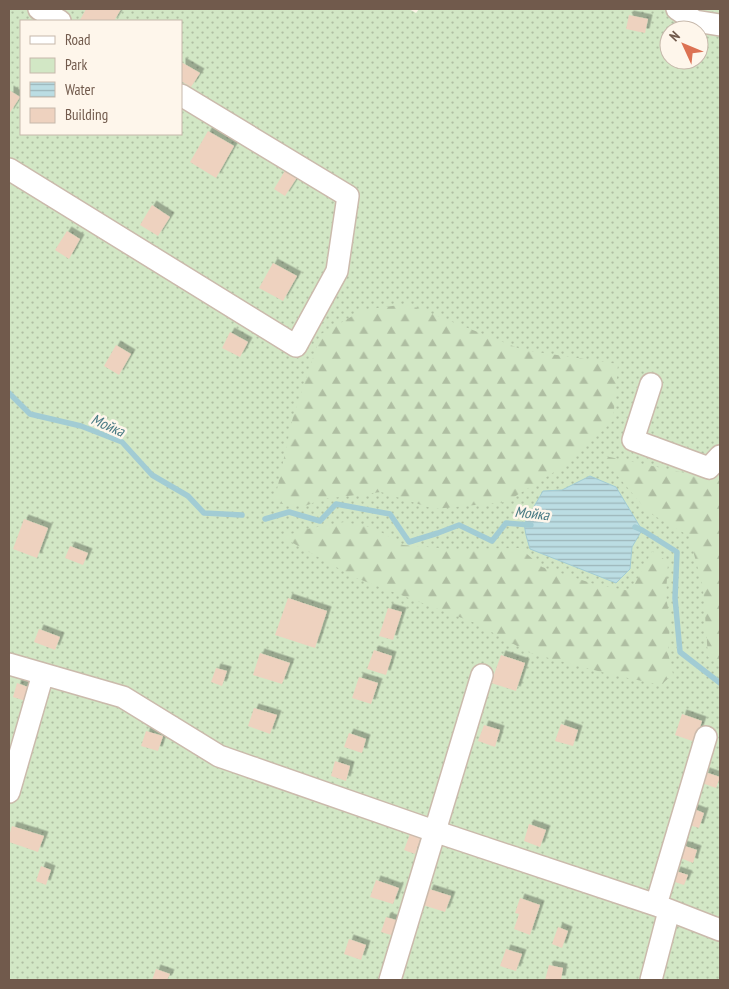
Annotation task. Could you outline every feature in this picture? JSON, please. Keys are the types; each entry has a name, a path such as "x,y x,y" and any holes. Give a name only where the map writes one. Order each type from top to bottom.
{"street":[{"path":"39,9 58,20"},
{"path":"677,9 695,21 720,25"},
{"path":"9,169 296,346 337,271 348,196 182,96"},
{"path":"651,384 633,440 709,468 720,456"},
{"path":"9,664 123,697 219,756 662,908 720,930"},
{"path":"9,792 43,674"},
{"path":"390,980 482,674"},
{"path":"651,980 662,908 706,737"}],"green space":[{"path":"9,9 409,9 416,13 419,9 720,9 720,980 9,980"},
{"path":"407,304 523,350 618,364 613,421 564,466 506,502 434,509 381,492 323,499 305,506 274,503 293,417 321,334 363,310"},
{"path":"600,455 714,479 720,473 720,661 708,657 703,587 689,536 648,512"},
{"path":"344,522 374,528 403,545 451,549 520,548 542,567 597,585 631,591 652,551 668,562 666,594 670,624 668,653 673,674 661,685 609,674 530,653 475,623 356,578 282,537 307,529"}],"water":[{"path":"590,476 616,487 642,530 632,547 630,569 616,583 530,549 526,535 524,524 543,491 562,490"}],"building":[{"path":"86,9 121,9 115,20 80,20"},
{"path":"629,15 648,19 645,33 626,29"},
{"path":"182,63 200,73 191,87 182,82"},
{"path":"9,90 20,97 9,114"},
{"path":"208,131 234,146 216,178 190,162"},
{"path":"286,169 298,176 285,196 274,189"},
{"path":"152,205 170,217 158,236 140,225"},
{"path":"67,231 80,239 69,259 55,250"},
{"path":"273,263 297,276 283,301 259,288"},
{"path":"230,332 248,342 240,357 222,348"},
{"path":"116,345 131,354 119,375 104,366"},
{"path":"24,519 48,528 37,558 13,549"},
{"path":"70,546 88,553 83,565 65,558"},
{"path":"288,598 327,611 315,648 275,635"},
{"path":"388,608 402,612 393,640 379,636"},
{"path":"39,629 60,637 55,650 34,642"},
{"path":"374,650 392,656 386,675 367,669"},
{"path":"260,653 290,663 282,684 253,675"},
{"path":"501,655 525,663 516,691 491,683"},
{"path":"216,668 227,671 222,686 211,682"},
{"path":"359,677 378,683 371,704 352,698"},
{"path":"17,683 36,690 32,703 13,697"},
{"path":"254,708 277,715 270,734 248,726"},
{"path":"682,714 702,721 695,742 675,735"},
{"path":"561,724 578,730 573,746 555,741"},
{"path":"484,725 500,730 495,747 478,741"},
{"path":"146,731 163,736 158,751 141,746"},
{"path":"349,733 366,739 362,753 344,747"},
{"path":"335,761 350,766 346,781 331,776"},
{"path":"705,772 720,777 716,788 702,783"},
{"path":"691,808 704,813 699,828 686,824"},
{"path":"529,824 546,830 540,847 524,841"},
{"path":"12,826 44,836 38,852 9,842"},
{"path":"410,834 421,837 415,854 404,850"},
{"path":"682,845 697,850 693,863 678,857"},
{"path":"41,866 51,870 46,885 36,881"},
{"path":"676,871 688,875 684,885 672,881"},
{"path":"376,880 399,888 393,904 370,897"},
{"path":"429,889 451,896 445,912 423,905"},
{"path":"520,898 540,905 530,935 514,929 519,914 515,913"},
{"path":"386,917 399,921 394,936 381,932"},
{"path":"558,927 568,931 562,948 552,944"},
{"path":"349,939 366,945 361,960 344,954"},
{"path":"506,949 522,954 516,971 500,966"},
{"path":"549,965 563,968 561,980 545,980"},
{"path":"156,969 170,974 167,980 152,980"}],"waterway":[{"name":"Мойка","path":"9,393 30,414 81,426 122,442 152,475 188,496 204,513 242,515"},
{"name":"Мойка","path":"265,519 289,512 320,521 336,504 390,514 409,542 459,525 492,541 506,523 531,525"},
{"name":"Мойка","path":"635,527 677,552 675,598 680,652 720,683"}]}
